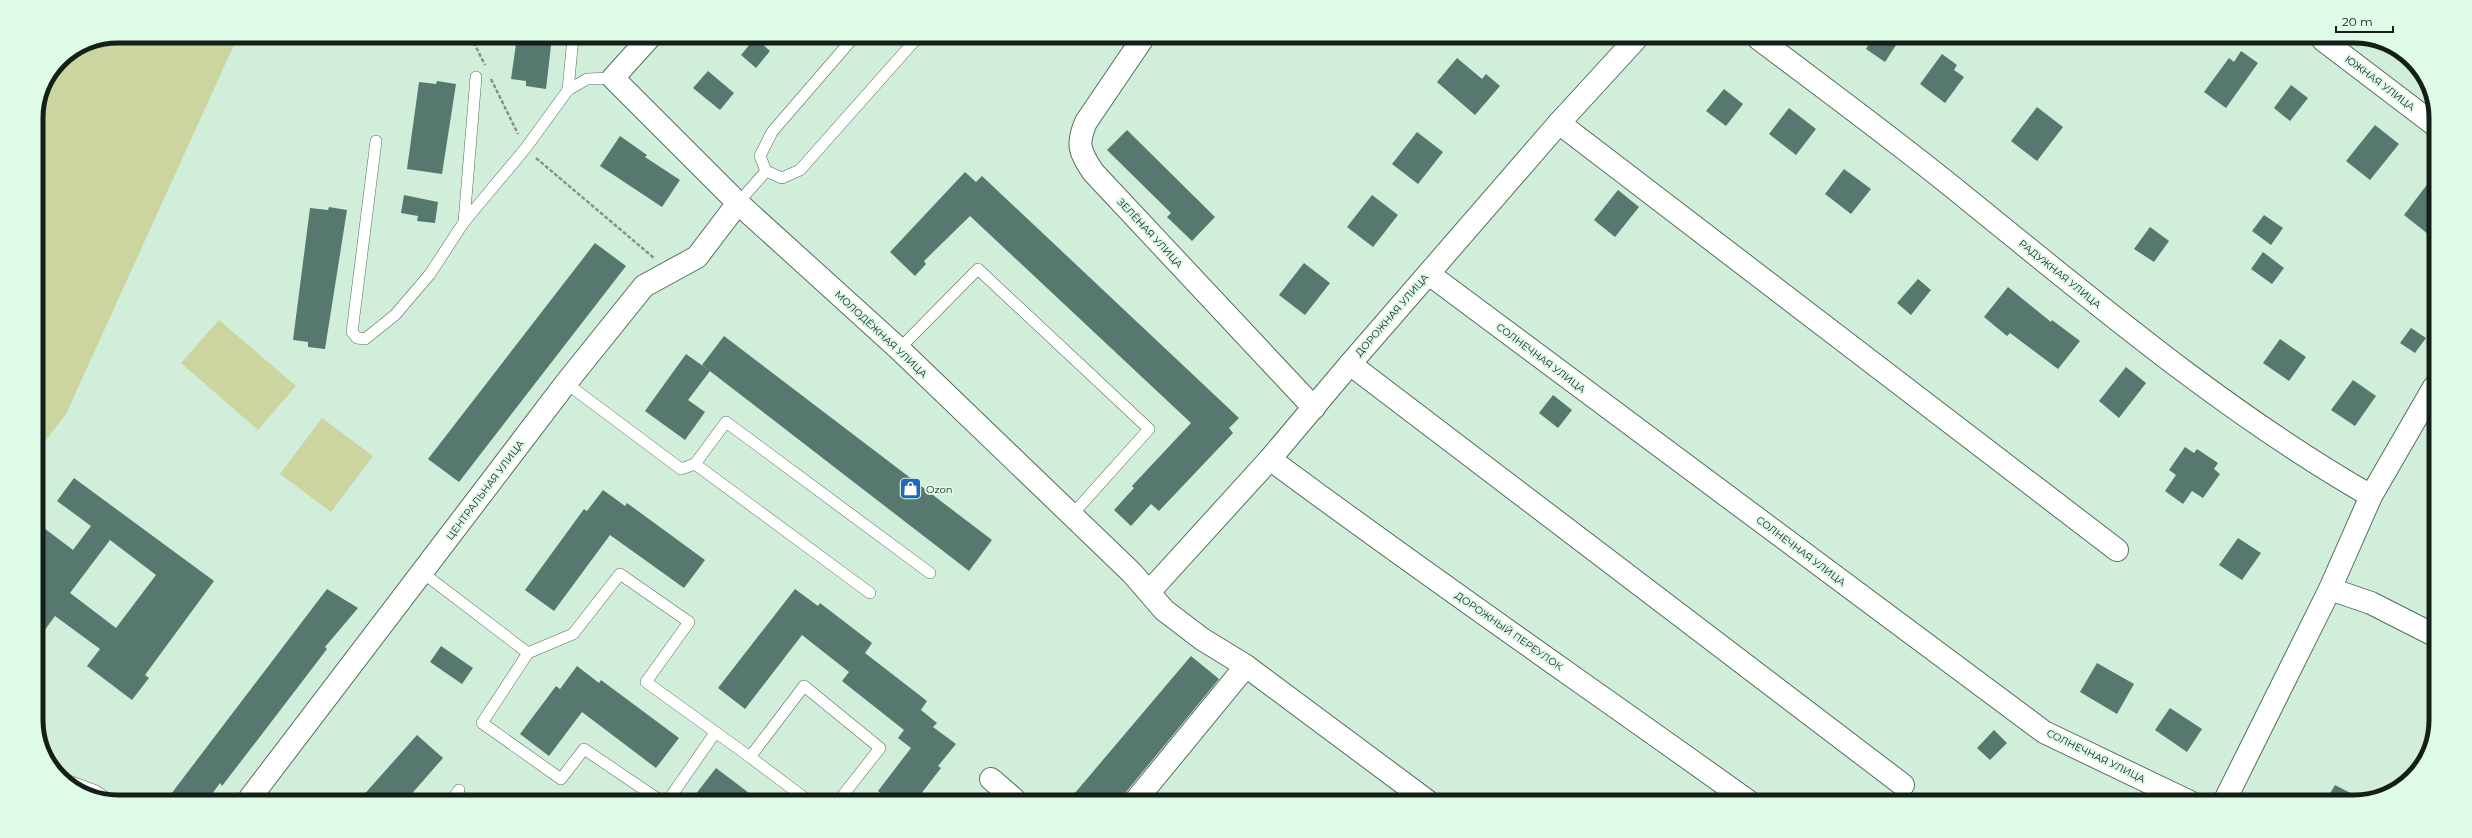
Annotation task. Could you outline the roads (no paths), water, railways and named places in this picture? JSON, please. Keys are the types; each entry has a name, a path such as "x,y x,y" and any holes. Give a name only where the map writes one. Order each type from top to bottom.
{"street":[{"path":"613,78 645,43"},
{"name":"ЗЕЛЁНАЯ УЛИЦА","path":"1140,43 1086,122 1080,138 1081,154 1094,172 1314,408"},
{"name":"ДОРОЖНАЯ УЛИЦА","path":"1149,592 1270,459 1350,364 1559,123 1632,43"},
{"name":"РАДУЖНАЯ УЛИЦА","path":"1764,43 1916,158 2107,312 2248,417 2318,466 2371,496"},
{"name":"ЮЖНАЯ УЛИЦА","path":"2327,43 2429,121"},
{"name":"МОЛОДЁЖНАЯ УЛИЦА","path":"613,78 738,202 899,349 1132,573 1164,610 1202,639 1246,666 1419,795"},
{"path":"1559,123 1773,285 1973,441 2117,550"},
{"name":"ЦЕНТРАЛЬНАЯ УЛИЦА","path":"252,795 423,573 566,383 644,286 696,257 738,202"},
{"name":"СОЛНЕЧНАЯ УЛИЦА","path":"1428,274 2044,732 2175,795"},
{"path":"1350,364 1903,784"},
{"path":"2227,795 2330,588 2371,496 2429,396"},
{"name":"ДОРОЖНЫЙ ПЕРЕУЛОК","path":"1270,459 1404,558 1560,666 1740,795"},
{"path":"2330,588 2371,604 2429,633"},
{"path":"1140,795 1246,666"},
{"path":"991,779 1009,795"}],"lane":[{"path":"568,90 572,43"},
{"path":"849,43 772,132 760,156 766,171 782,178 800,170 913,43"},
{"path":"464,222 476,76"},
{"path":"376,141 352,332 357,338 365,339 395,315 430,274 464,222 525,149 568,90 587,79 613,78"},
{"path":"738,202 766,171"},
{"path":"899,349 978,269 1149,430 1071,516"},
{"path":"566,383 681,469 695,464 726,422 930,573"},
{"path":"695,464 870,593"},
{"path":"423,573 528,653"},
{"path":"652,795 584,749 561,779 482,723 528,653 573,634 620,574 689,622 646,682 801,795"},
{"path":"750,757 804,686 880,748 843,795"},
{"path":"672,795 715,733"},
{"path":"84,787 96,791"}],"place":[{"name":"Ozon","path":"911,489"}]}
